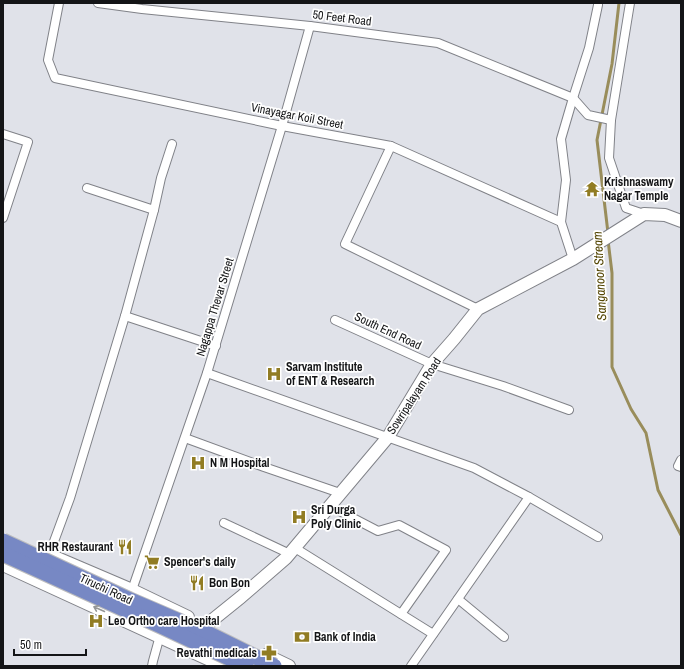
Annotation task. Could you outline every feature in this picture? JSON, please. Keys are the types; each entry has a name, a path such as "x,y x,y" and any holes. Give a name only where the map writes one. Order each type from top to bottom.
{"highway":[{"name":"Tiruchi Road","path":"3,541 274,666"},
{"name":"Tiruchi Road","path":"3,554 246,666"}],"street":[{"name":"Vinayagar Koil Street","path":"59,3 48,60 55,78 282,126 391,146 561,222"},
{"name":"50 Feet Road","path":"98,3 142,6 438,43 573,98"},
{"path":"573,259 561,222 566,180 561,139 589,48 598,3"},
{"path":"630,3 611,120 610,158 626,208 644,214 664,215 681,221"},
{"name":"Nagappa Thevar Street","path":"132,590 216,346 282,126 310,26"},
{"path":"573,98 588,115 611,120"},
{"path":"3,134 28,142 3,218"},
{"path":"49,554 70,498 125,316 154,210 161,178 172,144"},
{"path":"391,146 345,244 478,310"},
{"path":"87,188 154,210"},
{"name":"Sowripalayam Road","path":"205,626 286,558 388,437 432,364 478,310 573,259 644,214"},
{"path":"125,316 216,346"},
{"name":"South End Road","path":"335,320 432,364 503,386 569,410"},
{"path":"207,373 474,468 598,538"},
{"path":"184,438 340,493"},
{"path":"681,460 678,466 681,467"},
{"path":"411,666 529,498"},
{"path":"330,506 378,531 399,525 446,550 401,614"},
{"path":"224,523 292,551 433,634"},
{"path":"3,534 132,590 289,666"},
{"path":"3,565 223,666"},
{"path":"458,599 504,637"},
{"path":"152,666 159,636 170,609"}],"waterway":[{"name":"Sanganoor Stream","path":"608,233 597,140 612,64 619,3"},
{"name":"Sanganoor Stream","path":"608,240 612,273 612,367 631,409 646,433 658,490 681,535"}],"place":[{"name":"Krishnaswamy Nagar Temple","path":"592,189"},
{"name":"Sarvam Institute of ENT & Research","path":"274,374"},
{"name":"N M Hospital","path":"198,463"},
{"name":"Sri Durga Poly Clinic","path":"299,517"},
{"name":"RHR Restaurant","path":"125,547"},
{"name":"Spencer's daily","path":"152,562"},
{"name":"Bon Bon","path":"197,583"},
{"name":"Leo Ortho care Hospital","path":"96,621"},
{"name":"Bank of India","path":"302,637"},
{"name":"Revathi medicals","path":"269,653"}]}
